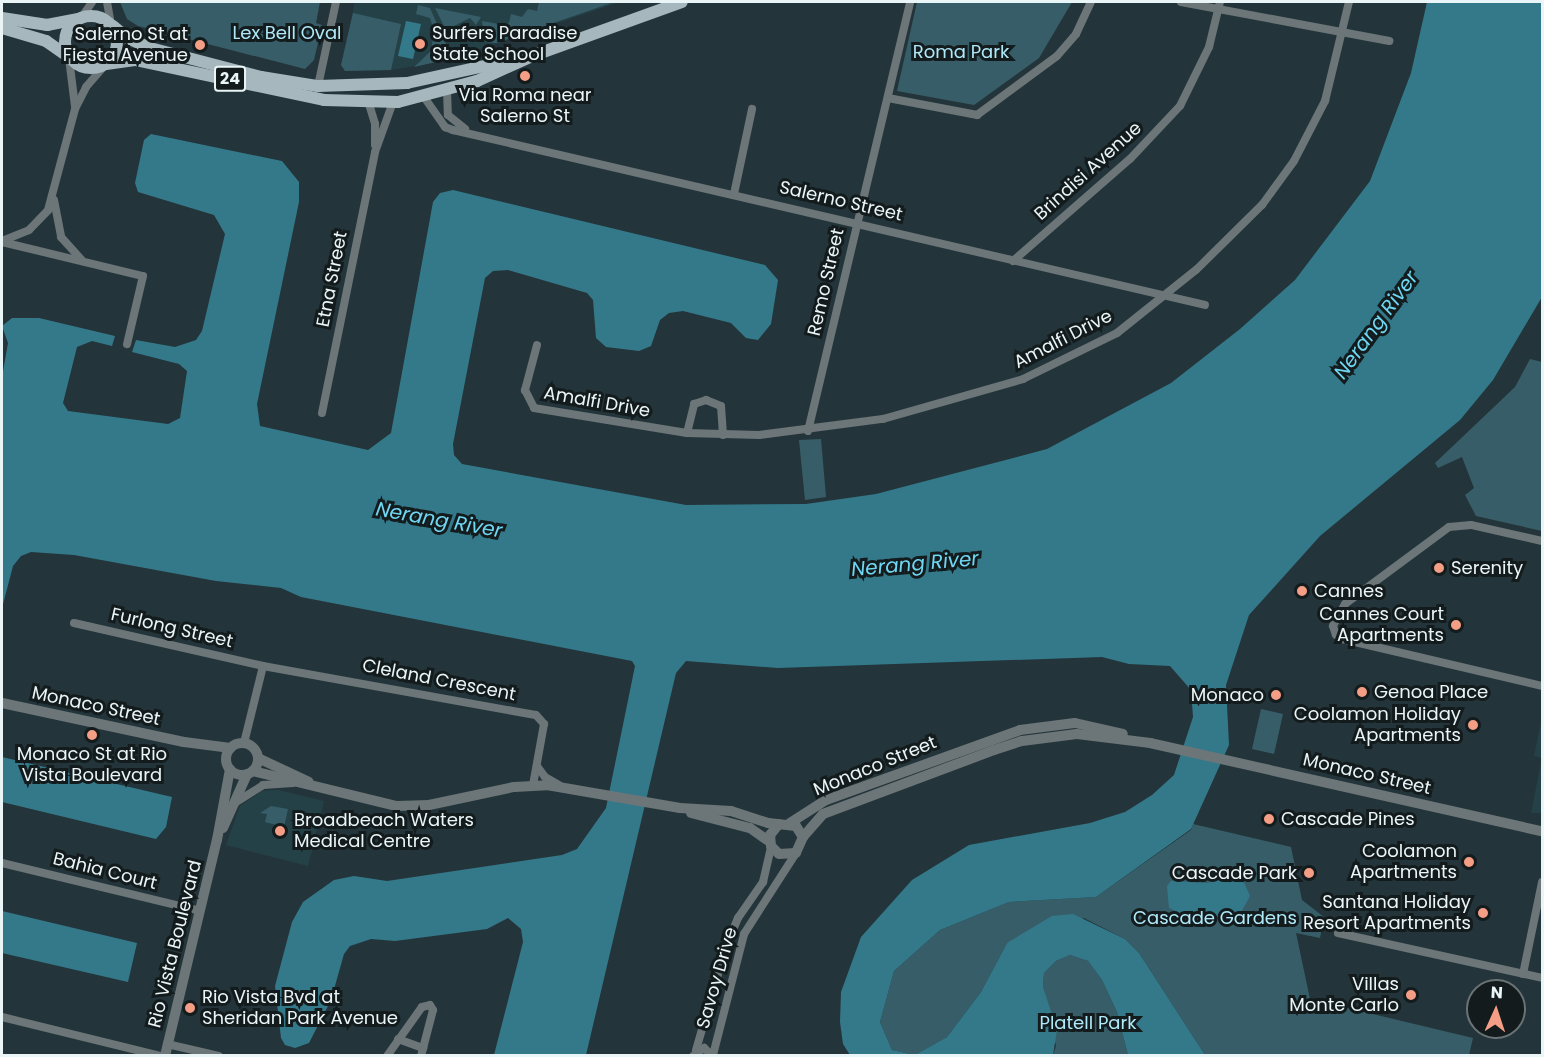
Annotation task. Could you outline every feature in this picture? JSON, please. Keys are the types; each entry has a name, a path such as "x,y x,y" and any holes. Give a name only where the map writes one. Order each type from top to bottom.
{"main road":[{"name":"24","path":"2,28 46,41 82,68 135,60 369,104 393,102 443,91 682,2"},
{"name":"24","path":"2,18 47,25 97,16 126,37 150,48 261,77 318,86 339,87 421,81 532,56"},
{"path":"69,57 68,33 80,18"},
{"path":"105,65 116,44 112,25"}],"street":[{"path":"80,18 93,2"},
{"path":"107,2 112,25"},
{"path":"318,86 336,2"},
{"name":"Remo Street","path":"808,431 910,2"},
{"path":"888,98 977,116 1057,56 1076,34 1091,2"},
{"path":"1181,2 1219,5 1389,42"},
{"name":"Amalfi Drive","path":"537,345 525,387 531,406 687,433 723,435 808,431 883,419 1023,379 1117,333 1164,296 1262,205 1294,161 1325,101 1344,33 1349,2"},
{"name":"Brindisi Avenue","path":"1013,261 1130,159 1180,106 1209,46 1219,5"},
{"path":"69,57 75,109"},
{"path":"2,242 37,224 50,206 75,109 86,87 105,65"},
{"path":"421,81 443,91"},
{"name":"Salerno Street","path":"443,91 446,106 454,124 469,131"},
{"name":"Salerno Street","path":"424,96 446,127 1205,305"},
{"name":"Etna Street","path":"322,413 375,152 393,102"},
{"name":"Etna Street","path":"369,104 375,124 375,152"},
{"path":"734,194 752,110"},
{"path":"56,187 58,231 69,249 84,261"},
{"path":"2,242 143,276 127,344"},
{"path":"687,433 693,406 706,400 721,406 723,435"},
{"path":"1542,541 1471,525 1449,527 1345,604 1335,619 1333,630 1342,639 1542,686"},
{"name":"Furlong Street","path":"74,623 263,666"},
{"path":"244,743 263,666"},
{"name":"Cleland Crescent","path":"263,666 536,716 544,724 533,785"},
{"name":"Monaco Street","path":"2,703 184,742 231,748"},
{"name":"Monaco Street","path":"785,824 826,800 1020,729 1075,723 1105,728 1150,743"},
{"name":"Monaco Street","path":"803,837 823,814 1022,741 1077,734 1150,743 1542,831"},
{"name":"Monaco Street","path":"184,742 228,764"},
{"path":"244,743 231,748 228,764 292,783 381,804 415,806 533,785 563,786 680,808 750,828 771,844 779,854 796,853 803,837 785,824 731,811 680,808"},
{"path":"244,743 253,748 258,758 323,789"},
{"path":"250,772 258,758"},
{"name":"Rio Vista Boulevard","path":"163,1056 217,840 228,764"},
{"path":"537,766 550,781 563,786"},
{"name":"Rio Vista Boulevard","path":"217,840 250,772"},
{"path":"233,804 263,785 292,783"},
{"path":"843,794 847,806"},
{"path":"771,844 774,829 785,824"},
{"name":"Savoy Drive","path":"695,1053 725,950 738,918 763,882 771,844"},
{"name":"Savoy Drive","path":"713,1055 744,934 796,853"},
{"name":"Bahia Court","path":"2,863 200,911"},
{"path":"1523,974 1542,882"},
{"path":"1338,933 1542,978"},
{"path":"387,1056 398,1039 422,1007 430,1005 432,1010 422,1052 398,1039"},
{"path":"2,1017 163,1056"},
{"path":"167,1044 219,1056"},
{"path":"695,1053 707,1049 713,1055"}],"shaded area":[{"name":"Surfers Paradise State School","path":"355,2 620,2 444,61 391,70 345,71 341,65"},
{"path":"1542,718 1542,758 1534,756"},
{"path":"1542,758 1542,813 1531,813"},
{"path":"278,790 324,801 308,866 226,845 240,806 262,791"}],"green space":[{"name":"Lex Bell Oval","path":"120,2 320,2 316,23 322,25 314,60 305,69 138,26 127,19"},
{"path":"539,2 614,2 496,43 485,42 482,21 504,25 509,23 511,14 522,17 528,9 537,11"},
{"name":"Roma Park","path":"917,2 1072,2 1039,58 974,105 897,91"},
{"path":"418,5 430,8 448,49 458,57 414,67 431,51 434,31 430,18 416,14"},
{"path":"435,8 481,17 476,25 470,18 446,30"},
{"path":"353,13 401,24 391,70 345,71 341,65"},
{"path":"1530,359 1542,362 1542,531 1476,516 1465,495 1474,488 1462,457 1438,468 1435,463 1515,387"},
{"path":"821,439 826,497 805,500 799,440"},
{"path":"1261,709 1283,714 1274,754 1252,749"},
{"path":"271,806 288,809 284,827 265,822 267,814 260,813"},
{"name":"Cascade Gardens","path":"1193,824 1291,847 1302,900 1324,917 1320,938 1296,933 1310,999 1466,1036 1466,1039 1473,1039 1469,1055 1205,1055 1139,953 1125,939 1084,918 1007,943 981,992 947,1037 915,1055 892,1050 880,1022 894,971 940,930 1009,902 1096,897 1191,830"},
{"name":"Platell Park","path":"1070,955 1088,961 1102,980 1117,1012 1128,1055 1053,1055 1056,1046 1043,987 1044,973 1056,961"}],"water":[{"name":"Nerang River","path":"1427,2 1542,2 1542,297 1493,380 1460,420 1320,536 1249,615 1226,685 1229,745 1191,829 1096,897 1009,902 940,930 894,971 880,1022 892,1050 915,1055 850,1055 843,1044 840,1022 841,992 861,937 912,880 969,845 1090,823 1125,812 1152,795 1174,775 1193,717 1191,690 1170,666 1129,664 1102,657 778,668 686,661 676,673 586,1055 494,1055 523,942 521,929 508,918 487,929 395,941 371,939 350,946 344,954 331,1000 309,1043 295,1048 285,1045 281,1038 275,986 292,922 303,902 334,880 354,876 387,881 562,855 577,849 606,808 635,666 632,661 301,597 281,588 216,581 74,555 31,552 21,556 13,566 2,608 2,377 8,343 2,326 12,318 39,318 115,336 112,346 92,341 77,347 63,403 68,411 168,424 180,418 187,371 179,364 132,352 136,340 175,347 196,340 202,331 225,234 214,215 138,192 135,183 144,140 151,134 282,161 299,182 299,202 257,404 260,426 368,450 391,433 433,202 440,193 453,190 765,265 778,280 771,324 758,340 746,338 731,323 683,311 669,313 660,320 651,346 639,351 606,347 596,338 593,300 587,293 508,270 493,271 485,278 453,444 454,455 462,464 686,505 806,504 876,494 1047,449 1171,383 1240,329 1295,280 1370,181 1411,73"},
{"path":"406,21 421,24 413,59 398,56"},
{"path":"2,757 172,797 166,827 156,839 2,802"},
{"path":"1236,874 1243,880 1250,896 1239,916 1221,920 1196,920 1169,908 1167,886 1171,881 1207,883"},
{"path":"2,911 137,943 128,982 2,953"},
{"path":"1073,914 1125,939 1139,953 1205,1055 1128,1055 1117,1012 1102,980 1088,961 1070,955 1056,961 1044,973 1043,987 1057,1030 1053,1055 915,1055 947,1037 981,992 1007,943 1052,916"}],"place":[{"name":"Surfers Paradise State School","path":"420,44"},
{"name":"Salerno St at Fiesta Avenue","path":"200,45"},
{"name":"Via Roma near Salerno St","path":"525,76"},
{"name":"Serenity","path":"1439,568"},
{"name":"Cannes","path":"1302,591"},
{"name":"Cannes Court Apartments","path":"1456,625"},
{"name":"Genoa Place","path":"1362,692"},
{"name":"Monaco","path":"1276,695"},
{"name":"Coolamon Holiday Apartments","path":"1473,725"},
{"name":"Monaco St at Rio Vista Boulevard","path":"92,735"},
{"name":"Cascade Pines","path":"1269,819"},
{"name":"Broadbeach Waters Medical Centre","path":"280,831"},
{"name":"Coolamon Apartments","path":"1469,862"},
{"name":"Cascade Park","path":"1309,873"},
{"name":"Santana Holiday Resort Apartments","path":"1483,913"},
{"name":"Villas Monte Carlo","path":"1411,995"},
{"name":"Rio Vista Bvd at Sheridan Park Avenue","path":"190,1008"}]}
